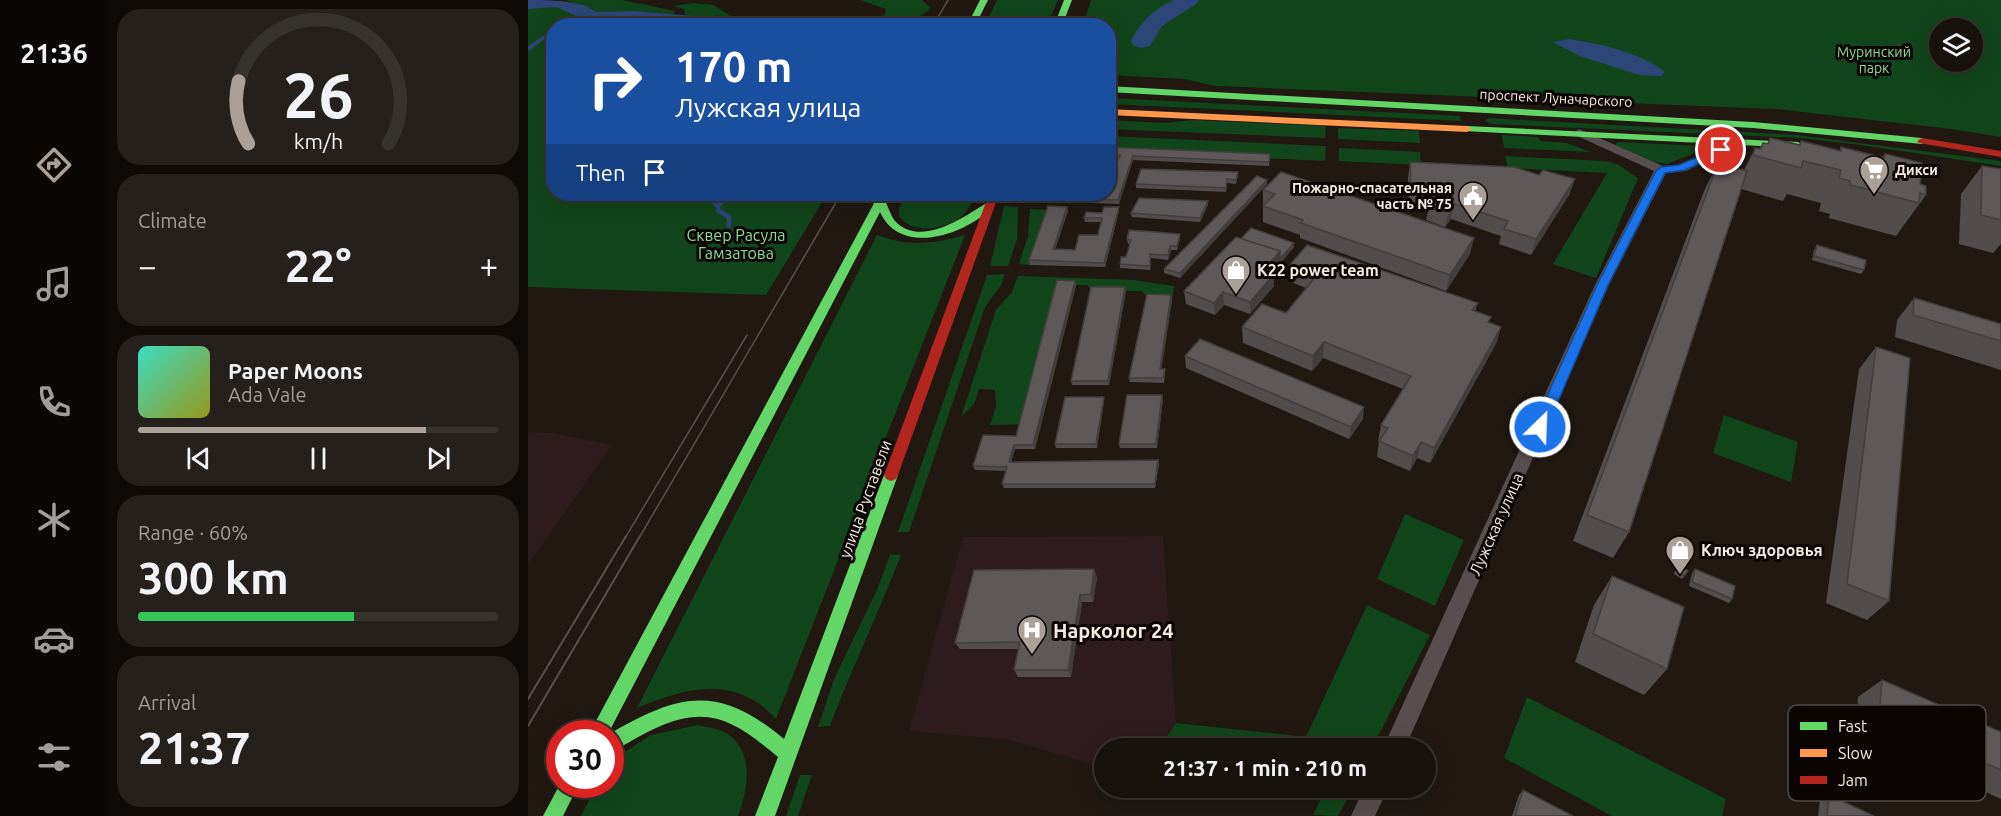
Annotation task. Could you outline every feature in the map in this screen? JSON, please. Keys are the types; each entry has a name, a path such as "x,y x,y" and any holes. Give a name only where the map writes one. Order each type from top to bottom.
{"main road":[{"path":"975,18 984,0"},
{"path":"1061,18 1068,0"},
{"name":"проспект Луначарского","path":"1116,89 1812,129 2001,154"},
{"path":"1473,128 1470,117 1477,110"},
{"path":"1116,112 1817,146"},
{"path":"605,720 880,201"},
{"path":"884,201 896,228 907,233 921,234 939,232 956,226 991,201"},
{"name":"улица Руставели","path":"765,816 992,201"},
{"path":"624,735 643,723 679,711 704,711 730,714 752,725 789,753"},
{"path":"553,816 563,798"}],"street":[{"path":"1579,133 1661,171 1682,168 1740,141"},
{"name":"Лужская улица","path":"1398,738 1602,285 1661,171"},
{"path":"1363,816 1371,798"}],"shaded area":[{"path":"528,432 552,433 612,445 528,565"},
{"path":"1163,536 1176,723 1166,738 1094,738 1094,765 1010,740 909,731 963,537"}],"green space":[{"path":"565,0 622,0 675,11 673,16 618,14 591,16 593,9"},
{"path":"860,0 922,0 930,7 918,18 879,18 885,14 886,9"},
{"path":"997,0 1058,0 1050,18 988,18"},
{"name":"Муринский парк","path":"1091,0 2001,0 2001,137 1775,109 1216,86 1184,79 1116,75 1116,18 1085,18"},
{"name":"Сквер Расула Гамзатова","path":"558,1 585,12 586,18 546,18 546,201 823,201 766,295 528,287 528,4"},
{"path":"694,3 713,5 734,18 690,18 685,15 684,9 673,6"},
{"path":"1116,98 1462,116 1459,118 1462,121 1116,104"},
{"path":"1488,118 1797,135 2001,161 2001,166 1799,138 1492,124 1485,121"},
{"path":"1116,120 1164,123 1193,120 1326,126 1325,138 1116,129"},
{"path":"1338,128 1419,131 1420,143 1338,139"},
{"path":"1502,135 1537,137 1541,141 1567,143 1590,152 1504,148"},
{"path":"1116,136 1326,146 1325,161 1116,151"},
{"path":"1618,142 1701,146 1705,149 1667,164 1654,162 1615,145"},
{"path":"1339,148 1420,152 1421,165 1339,161"},
{"path":"1505,156 1605,161 1617,164 1638,178 1596,278 1553,264 1607,173 1508,168"},
{"path":"902,201 972,201 969,208 956,220 930,228 912,226 905,222 899,216 899,208"},
{"path":"1004,206 1018,207 1017,239 1008,266 990,266"},
{"path":"1030,209 1049,210 1030,265 1019,264 1028,236"},
{"path":"877,235 910,243 921,243 965,235 776,719 744,695 727,690 693,690 637,708"},
{"path":"1005,274 1001,285 985,307 909,532 898,532 987,275"},
{"path":"1018,276 1134,280 1174,286 1172,300 1147,298 1142,291 1092,291 1087,285 1076,285 1022,424 990,425 996,407 995,390 979,389 974,404 961,417 996,310 1012,292"},
{"path":"1724,415 1798,442 1791,482 1713,453"},
{"path":"1405,514 1464,540 1435,606 1377,579"},
{"path":"890,555 901,555 884,598 830,726 818,727 834,679 876,592"},
{"path":"1367,605 1430,635 1377,738 1166,738 1176,723 1306,737"},
{"path":"1527,697 1726,799 1722,816 1612,816 1504,758"},
{"path":"698,725 722,731 733,738 740,747 747,769 745,793 738,816 581,816 590,798 624,798 624,752 651,735"},
{"path":"800,775 812,775 798,816 786,816"},
{"path":"1322,798 1348,798 1338,816 1313,815"}],"water":[{"path":"1569,39 1632,54 1665,72 1661,76 1639,75 1580,56 1553,42"},
{"path":"726,201 718,210 712,203 690,202"}],"building":[{"path":"1770,138 1800,145 1801,141 1841,151 1841,147 1884,158 1885,154 1922,163 1920,184 1926,186 1926,195 1920,193 1919,203 1850,185 1850,181 1839,178 1841,170 1803,161 1801,168 1753,155 1755,148 1761,149 1763,143 1768,144"},
{"path":"1116,147 1270,154 1269,162 1133,156 1118,200 1116,200 1116,163 1120,155 1116,155"},
{"path":"1410,162 1514,167 1539,175 1543,170 1575,179 1536,239 1504,229 1508,221 1454,204 1449,211 1429,204 1435,197 1411,190"},
{"path":"1718,163 1747,171 1629,532 1587,515"},
{"path":"1982,166 2001,169 2001,220 1981,215"},
{"path":"1141,169 1238,172 1236,180 1227,179 1226,188 1136,184"},
{"path":"1281,172 1474,238 1450,275 1301,223 1303,220 1263,206 1275,194 1263,190"},
{"path":"1257,176 1267,180 1180,273 1164,269"},
{"path":"1139,198 1208,201 1200,218 1131,213"},
{"path":"1048,206 1067,207 1053,249 1075,250 1079,235 1098,235 1102,218 1084,218 1086,212 1102,213 1104,207 1119,207 1104,263 1029,260"},
{"path":"1251,228 1294,243 1280,259 1280,251 1241,239"},
{"path":"1129,230 1180,234 1177,246 1170,246 1168,255 1150,254 1150,266 1120,264 1121,257 1126,257 1131,240 1127,239"},
{"path":"1236,237 1280,251 1264,270 1274,274 1250,302 1223,292 1214,303 1184,291"},
{"path":"1307,245 1478,303 1472,310 1491,317 1488,322 1501,327 1434,448 1421,442 1413,456 1379,441 1388,428 1381,425 1411,376 1324,342 1313,356 1242,327 1262,304 1286,313 1316,276 1289,266"},
{"path":"1817,245 1866,260 1864,270 1814,256"},
{"path":"1057,280 1075,281 1033,445 1014,445 1009,462 1158,460 1155,484 1002,484 1007,467 973,466 983,435 1016,436"},
{"path":"1091,287 1125,287 1108,381 1071,381"},
{"path":"1147,294 1171,295 1160,369 1165,369 1163,378 1129,378"},
{"path":"1914,298 2001,324 2001,341 1913,315"},
{"path":"1200,339 1364,407 1351,427 1185,356"},
{"path":"1876,347 1910,358 1889,601 1847,584"},
{"path":"1127,395 1162,395 1156,444 1119,444"},
{"path":"1065,397 1104,397 1096,444 1055,444"},
{"path":"1681,566 1688,571 1684,576 1677,571"},
{"path":"1094,569 1091,594 1080,595 1068,670 1014,670 1020,642 955,643 974,570"},
{"path":"1695,569 1735,586 1732,599 1692,582"},
{"path":"1612,576 1684,607 1667,669 1593,634"},
{"path":"1882,680 1939,705 1880,705"},
{"path":"1986,725 2001,732 2001,770 1986,763"},
{"path":"1523,790 1573,816 1515,816"},
{"path":"1828,801 1842,801 1874,816 1827,816"}],"waterway":[{"path":"1142,41 1145,33 1155,21 1189,0"},
{"path":"529,3 558,1 585,12 586,18"},
{"path":"576,18 585,14"},
{"path":"610,18 645,18"},
{"path":"528,49 546,37"},
{"path":"718,210 729,217 729,226"}],"tram line":[{"path":"938,18 948,0"},
{"path":"639,538 837,201"},
{"path":"625,538 747,335"},
{"path":"528,699 626,536"},
{"path":"528,726 640,536"}],"traffic: fast":[{"path":"975,18 984,0"},
{"path":"1061,18 1068,0"},
{"path":"1116,89 1753,125 1922,141"},
{"path":"1467,129 1798,145"},
{"path":"880,201 894,226 905,233 917,235 942,231 955,226 989,206"},
{"path":"605,720 880,201"},
{"path":"765,816 891,475"},
{"path":"624,735 668,714 700,708 740,717 789,754"},
{"path":"553,816 563,798"}],"traffic: slow":[{"path":"1116,112 1467,129"}],"traffic: jam":[{"path":"1922,141 2001,154"},
{"path":"891,475 991,201"}],"place":[{"name":"Дикси","path":"1874,196"},
{"name":"Пожарно-спасательная часть № 75","path":"1473,222"},
{"name":"K22 power team","path":"1236,296"},
{"name":"Ключ здоровья","path":"1680,576"},
{"name":"Нарколог 24","path":"1032,656"}],"route":[{"path":"1540,427 1602,285 1661,171 1682,168 1721,150"}]}
